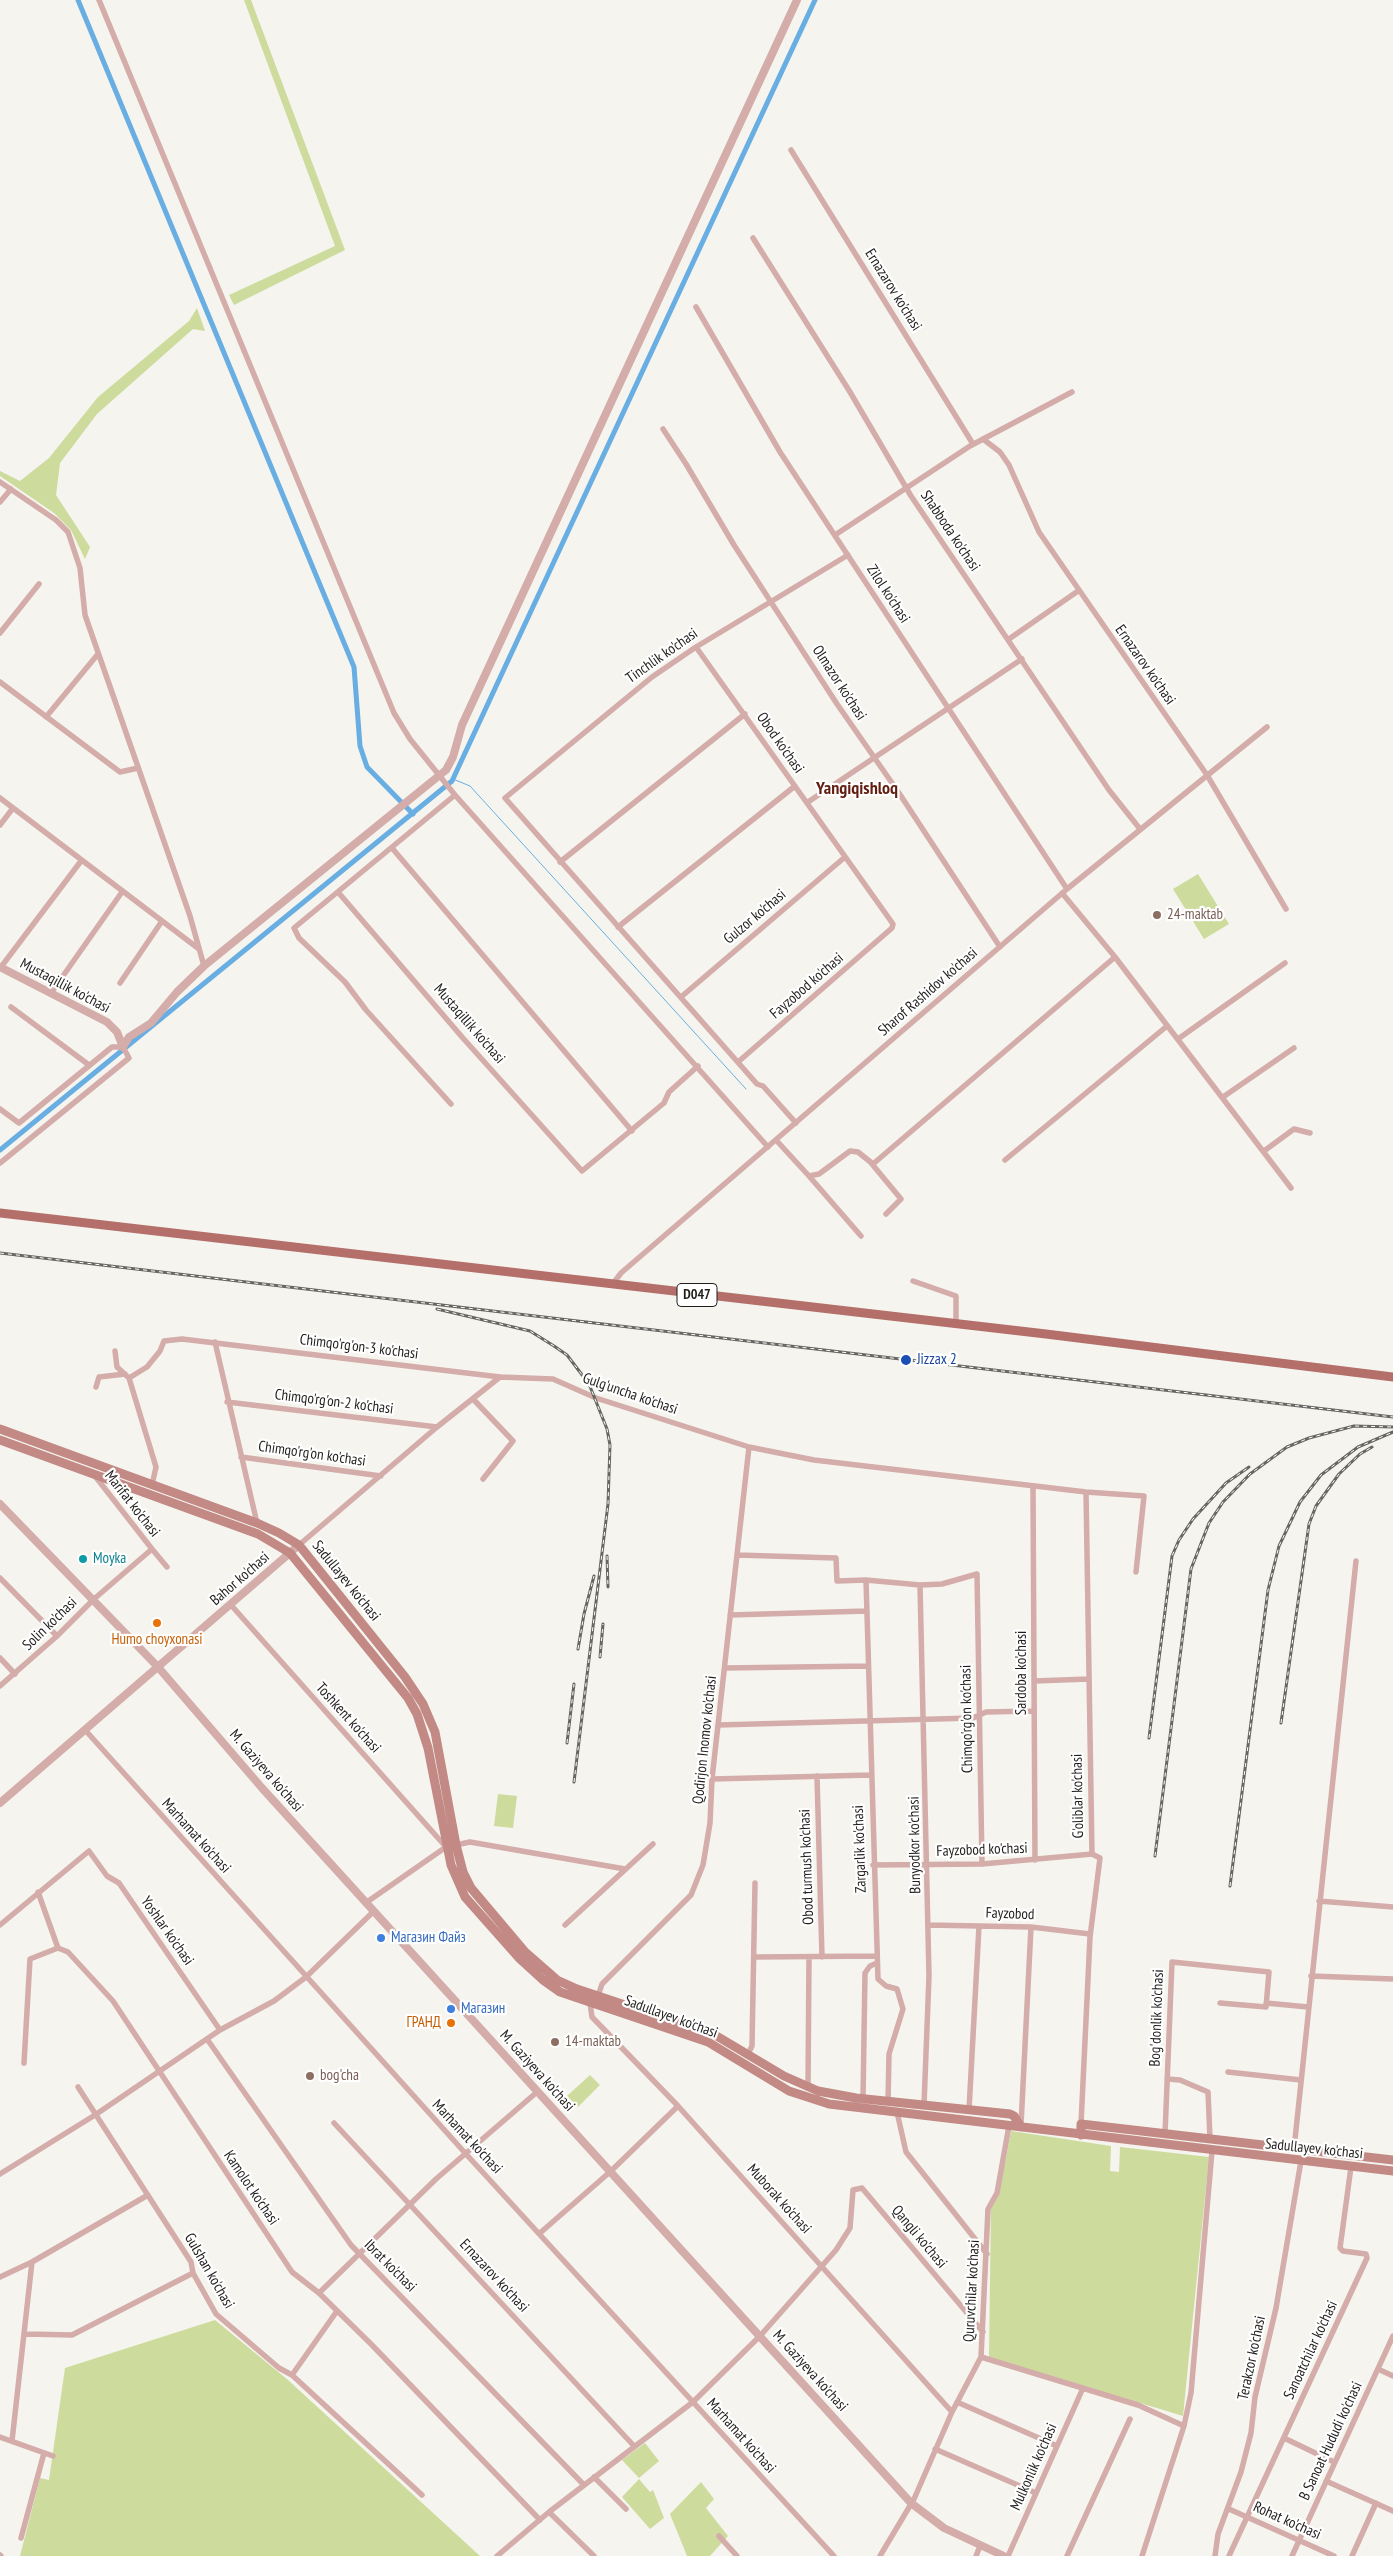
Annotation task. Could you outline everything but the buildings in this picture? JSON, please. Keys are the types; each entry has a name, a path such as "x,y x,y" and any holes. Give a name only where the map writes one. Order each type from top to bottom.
{"main road":[{"name":"D047","path":"0,1213 956,1324 1393,1377"},
{"name":"Sadullayev ko'chasi","path":"0,1429 257,1523 279,1533 299,1546 405,1677 423,1704 437,1741 456,1845 463,1872 471,1888 525,1952 558,1980 598,1996 695,2027 714,2035 808,2088 862,2099 1014,2116 1021,2127"},
{"path":"0,1440 258,1534 290,1553"},
{"name":"Sadullayev ko'chasi","path":"290,1553 408,1698 417,1714 428,1748 446,1847 460,1889 482,1918 543,1980 560,1992 708,2042 804,2098 829,2104 1229,2154 1393,2172"},
{"name":"Sadullayev ko'chasi","path":"1081,2124 1393,2160"},
{"path":"1081,2124 1081,2135"}],"street":[{"path":"100,0 394,713 410,739 455,795 698,1066 768,1147"},
{"path":"0,1109 19,1123 112,1047 123,1047 129,1037 151,1024 177,992 204,966 446,770 453,757 462,725 797,0"},
{"name":"Ernazarov ko'chasi","path":"791,150 973,444"},
{"name":"Shabboda ko'chasi","path":"753,238 906,486 1109,790 1140,829"},
{"name":"Zilol ko'chasi","path":"696,307 780,452 1064,891 1291,1188"},
{"path":"835,535 906,486 973,444 1072,392"},
{"name":"Olmazor ko'chasi","path":"663,429 734,545 1000,947"},
{"name":"Ernazarov ko'chasi","path":"983,439 1000,452 1010,465 1039,532 1078,592 1207,775 1286,909"},
{"path":"0,482 56,520 68,532 80,568 85,615 190,916 204,966"},
{"path":"0,502 11,489"},
{"name":"Tinchlik ko'chasi","path":"560,862 505,798 652,677 696,647 848,555"},
{"path":"0,633 39,584"},
{"path":"1009,639 1078,592"},
{"name":"Obod ko'chasi","path":"696,647 890,918 892,928"},
{"path":"46,717 98,654"},
{"path":"808,802 873,757 1022,660"},
{"path":"0,682 120,772 138,768"},
{"path":"745,714 560,862 738,1062 796,1122"},
{"name":"Sharof Rashidov ko'chasi","path":"612,1285 621,1273 1064,891 1267,727"},
{"path":"618,927 795,786"},
{"path":"451,1104 366,1010 345,982 299,938 294,928 455,795"},
{"path":"0,798 199,949"},
{"path":"0,825 13,808"},
{"path":"392,848 632,1131 664,1103 669,1092 698,1066"},
{"name":"Gulzor ko'chasi","path":"681,996 845,857"},
{"path":"0,967 81,861"},
{"path":"52,993 122,892"},
{"name":"Mustaqillik ko'chasi","path":"338,892 506,1088 582,1171 632,1131"},
{"path":"120,982 162,921"},
{"name":"Fayzobod ko'chasi","path":"738,1062 892,928"},
{"path":"872,1164 1115,957"},
{"path":"1178,1039 1285,963"},
{"name":"Mustaqillik ko'chasi","path":"0,967 107,1022 117,1032 129,1058 0,1163"},
{"path":"11,1007 89,1065"},
{"path":"1005,1160 1167,1026"},
{"path":"1223,1097 1294,1048"},
{"path":"1264,1151 1294,1129 1310,1133"},
{"path":"776,1140 810,1176 861,1236"},
{"path":"810,1176 819,1174 850,1151 858,1152 872,1164 901,1199 886,1214"},
{"path":"913,1281 956,1296 956,1324"},
{"name":"Chimqo'rg'on-3 ko'chasi","path":"127,1376 147,1367 160,1351 164,1341 182,1339 500,1377"},
{"path":"215,1342 227,1402 257,1523"},
{"path":"115,1351 117,1367 127,1376 156,1467 152,1485"},
{"path":"96,1386 99,1377 127,1376"},
{"name":"Bahor ko'chasi","path":"0,1803 86,1731 437,1427 500,1377"},
{"name":"Gulg'uncha ko'chasi","path":"500,1377 553,1379 596,1398 749,1447 814,1460 1086,1492 1144,1496 1136,1572"},
{"path":"473,1398 513,1441 483,1479"},
{"name":"Chimqo'rg'on-2 ko'chasi","path":"227,1402 437,1427"},
{"name":"Qodirjon Inomov ko'chasi","path":"598,1996 602,1984 691,1895 703,1865 710,1823 712,1779 749,1447"},
{"name":"Chimqo'rg'on ko'chasi","path":"241,1457 381,1476"},
{"name":"Marifat ko'chasi","path":"93,1474 167,1567"},
{"name":"Sardoba ko'chasi","path":"1033,1486 1035,1860"},
{"name":"G'oliblar ko'chasi","path":"1081,2124 1090,1934 1100,1858 1092,1854 1086,1492"},
{"name":"M. Gaziyeva ko'chasi","path":"0,1504 94,1599 158,1668 262,1788 911,2503 935,2523 1004,2556"},
{"name":"Marifat ko'chasi","path":"94,1599 152,1549"},
{"path":"738,1555 836,1558 838,1581 866,1580 920,1585"},
{"path":"1294,2149 1356,1561"},
{"name":"Chimqo'rg'on ko'chasi","path":"920,1585 942,1584 977,1574 982,1864"},
{"path":"0,1578 57,1636"},
{"name":"Zargarlik ko'chasi","path":"866,1580 870,1775 878,1980 886,1986 897,1989 903,2009 889,2054 888,2102"},
{"name":"Bunyodkor ko'chasi","path":"920,1585 928,1865 924,2105"},
{"name":"Solin ko'chasi","path":"0,1686 57,1636 94,1599"},
{"name":"Toshkent ko'chasi","path":"231,1606 446,1847"},
{"path":"730,1615 867,1611"},
{"path":"0,1658 15,1674"},
{"path":"725,1668 868,1666"},
{"path":"1034,1681 1089,1680"},
{"path":"718,1725 924,1720 980,1716 986,1712 1034,1711"},
{"name":"Marhamat ko'chasi","path":"86,1731 466,2154 834,2556"},
{"path":"712,1779 870,1775"},
{"name":"Obod turmush ko'chasi","path":"817,1776 822,1957"},
{"path":"366,1902 446,1847 470,1842 625,1869"},
{"path":"565,1925 653,1844"},
{"name":"Yoshlar ko'chasi","path":"38,1892 89,1852 107,1876 119,1884 220,2030"},
{"name":"Fayzobod ko'chasi","path":"873,1865 982,1864 1092,1854"},
{"path":"748,2054 752,2046 755,1883"},
{"path":"0,1925 38,1892 58,1948 30,1959 24,2063"},
{"path":"1319,1901 1393,1907"},
{"path":"0,2174 95,2116 220,2030 274,2001 306,1977 374,1911"},
{"name":"Fayzobod","path":"928,1924 1031,1927 1090,1934"},
{"path":"969,2110 979,1926"},
{"path":"1021,2127 1031,1927"},
{"name":"Kamolot ko'chasi","path":"58,1948 68,1952 113,2001 158,2072 292,2272 319,2293 540,2520"},
{"path":"755,1957 822,1957 877,1960"},
{"path":"808,2088 809,1957"},
{"path":"862,2099 865,1973 877,1960"},
{"name":"Bog'donlik ko'chasi","path":"1165,2134 1172,1962 1269,1972 1266,2002"},
{"path":"1311,1976 1393,1979"},
{"path":"1220,2003 1266,2007 1266,2002 1308,2007"},
{"name":"Muborak ko'chasi","path":"590,2003 592,2017 678,2106 952,2412"},
{"name":"Ibrat ko'chasi","path":"207,2039 351,2245 361,2253 584,2485"},
{"path":"1228,2072 1301,2080"},
{"path":"1167,2079 1180,2080 1208,2092 1210,2139"},
{"name":"Gulshan ko'chasi","path":"78,2087 191,2262 193,2273 216,2314 279,2368 292,2375 422,2496"},
{"path":"319,2293 436,2179 537,2092"},
{"path":"540,2233 611,2171 678,2106"},
{"path":"897,2112 906,2152 987,2254"},
{"name":"Ernazarov ko'chasi","path":"334,2123 634,2446"},
{"name":"Quruvchilar ko'chasi","path":"880,2556 911,2503 952,2412 981,2357 988,2209 997,2194 1008,2126"},
{"path":"1228,2141 1229,2154"},
{"path":"1142,2556 1184,2426 1191,2393 1212,2151"},
{"name":"Terakzor ko'chasi","path":"1215,2556 1218,2534 1229,2509 1251,2433 1255,2397 1276,2308 1301,2162"},
{"name":"Sanoatchilar ko'chasi","path":"1229,2556 1368,2257 1366,2254 1343,2251 1340,2248 1350,2167"},
{"name":"Qangli ko'chasi","path":"823,2267 850,2228 853,2190 862,2188 983,2332"},
{"path":"0,2277 32,2262 148,2194"},
{"path":"12,2441 26,2334 32,2262"},
{"path":"497,2556 594,2477 693,2402 760,2336 823,2267"},
{"path":"26,2334 72,2335 193,2273"},
{"path":"292,2375 337,2311"},
{"name":"B Sanoat Hududi ko'chasi","path":"1292,2556 1393,2336"},
{"path":"981,2357 1138,2405 1184,2426"},
{"path":"1378,2369 1393,2376"},
{"name":"Mulkonlik ko'chasi","path":"1008,2556 1083,2388"},
{"path":"957,2402 1057,2446"},
{"path":"1067,2556 1130,2419"},
{"path":"0,2437 53,2456"},
{"path":"1284,2438 1334,2462"},
{"path":"935,2449 1036,2493"},
{"path":"21,2538 44,2453"},
{"path":"594,2477 626,2509"},
{"path":"1326,2481 1393,2511"},
{"path":"1352,2556 1376,2503"},
{"name":"Rohat ko'chasi","path":"1229,2509 1334,2556"},
{"path":"550,2512 594,2556"},
{"path":"719,2536 737,2556"},
{"path":"976,2556 980,2546"}],"green space":[{"path":"244,0 251,0 345,250 234,305 229,295 335,246"},
{"path":"197,308 205,331 193,329 97,414 60,463 56,495 90,547 85,559 71,530 54,513 0,476 0,471 20,481 49,458 98,397 189,321"},
{"path":"1198,874 1229,924 1204,939 1173,889"},
{"path":"498,1794 517,1796 513,1828 494,1826"},
{"path":"590,2075 600,2085 578,2107 567,2096"},
{"path":"1011,2131 1111,2146 1110,2171 1119,2172 1120,2147 1209,2157 1183,2416 989,2357 991,2207 1006,2159"},
{"path":"215,2320 288,2380 480,2556 20,2556 40,2478 49,2480 65,2368"},
{"path":"645,2443 659,2461 639,2478 622,2460"},
{"path":"639,2479 650,2492 653,2490 664,2518 650,2529 622,2497"},
{"path":"701,2482 714,2499 706,2508 728,2536 710,2556 687,2556 670,2514"}],"waterway":[{"path":"78,0 354,667 360,746 367,767 413,814"},
{"path":"0,1150 452,781 815,0"},
{"path":"453,779 470,786 746,1089"}],"railway":[{"path":"0,1253 1393,1417"},
{"path":"437,1309 530,1331 567,1355 589,1384 607,1429 610,1445 608,1504 574,1782"},
{"path":"1155,1856 1191,1569 1209,1523 1223,1502 1250,1474 1287,1447 1309,1438 1354,1426 1393,1427"},
{"path":"1230,1886 1268,1590 1279,1546 1300,1502 1321,1475 1358,1447 1393,1432"},
{"path":"1281,1723 1309,1524 1316,1506 1339,1474 1360,1454 1372,1447"},
{"path":"1149,1738 1172,1556 1179,1540 1193,1519 1226,1483 1249,1467"},
{"path":"607,1556 608,1587"},
{"path":"578,1649 584,1614 594,1576"},
{"path":"600,1657 603,1624"},
{"path":"567,1743 574,1684"}],"place":[{"name":"24-maktab","path":"1157,915"},
{"name":"Jizzax 2","path":"906,1360"},
{"name":"Moyka","path":"83,1559"},
{"name":"Humo choyxonasi","path":"157,1623"},
{"name":"Магазин Файз","path":"381,1938"},
{"name":"Магазин","path":"451,2009"},
{"name":"ГРАНД","path":"451,2023"},
{"name":"14-maktab","path":"555,2042"},
{"name":"bog'cha","path":"310,2076"}],"district":[{"name":"Yangiqishloq","path":"857,789"}]}
